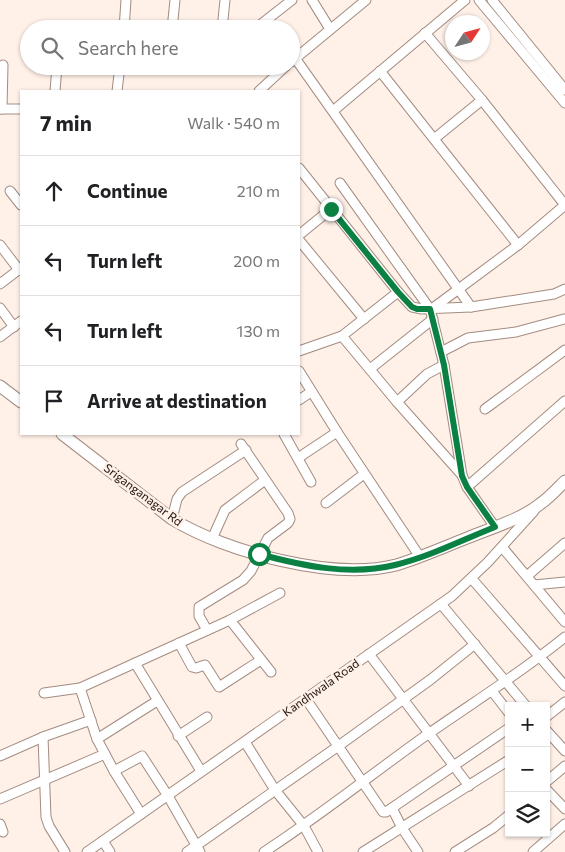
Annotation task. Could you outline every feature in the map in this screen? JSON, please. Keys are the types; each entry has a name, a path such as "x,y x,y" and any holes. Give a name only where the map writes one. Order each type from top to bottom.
{"main road":[{"path":"0,386 20,401"},
{"name":"Sriganganagar Rd","path":"63,435 172,519 186,527 212,539 259,554 295,563 342,570 395,565 420,557 495,527 539,505 565,481"}],"street":[{"path":"125,20 126,0"},
{"path":"173,20 175,0"},
{"path":"223,20 225,0"},
{"path":"266,20 292,0"},
{"path":"312,0 330,30"},
{"path":"300,54 366,0"},
{"path":"333,111 465,0"},
{"path":"480,0 565,90"},
{"path":"492,0 565,104"},
{"path":"425,33 482,100 565,205 518,245 432,309"},
{"path":"3,65 1,109 20,108"},
{"path":"300,69 333,111 471,307"},
{"path":"380,71 518,245"},
{"path":"55,90 56,75"},
{"path":"117,90 119,75"},
{"path":"259,90 276,75"},
{"path":"434,139 482,100"},
{"path":"300,169 412,307 417,309 471,307 554,294 565,289"},
{"path":"340,184 432,309 444,365 462,476 467,487 495,527"},
{"path":"10,191 20,204"},
{"path":"300,234 331,209"},
{"path":"300,241 364,319"},
{"path":"0,245 20,269 0,284"},
{"path":"300,351 342,336 398,292"},
{"path":"0,308 17,324 0,338"},
{"path":"370,369 433,318"},
{"path":"441,352 468,338 516,332 564,320"},
{"path":"342,336 462,476"},
{"path":"485,409 565,350"},
{"path":"397,402 427,374 444,365"},
{"path":"300,373 364,474 420,557"},
{"path":"300,399 311,392"},
{"path":"467,487 565,401"},
{"path":"298,458 337,432"},
{"path":"285,435 311,482"},
{"path":"172,519 177,499 182,492 244,447 288,512 290,519 288,523 268,538 243,580 199,608 200,616 207,630"},
{"path":"326,503 364,474"},
{"path":"212,539 225,510 265,480"},
{"name":"Kandhwala Road","path":"87,852 441,604 472,578 539,505"},
{"path":"527,576 565,543"},
{"path":"502,547 565,622"},
{"path":"472,578 565,686"},
{"path":"534,585 565,582"},
{"path":"44,693 80,688 230,620 280,593"},
{"path":"441,604 523,702"},
{"path":"230,620 271,672"},
{"path":"264,852 304,826 429,734 506,682 565,636"},
{"path":"179,643 192,667 196,668 205,665 219,687 262,660"},
{"path":"187,852 198,849 276,790 430,680 475,644"},
{"path":"368,654 469,786"},
{"path":"135,663 201,771"},
{"path":"80,688 97,739 114,771 141,814"},
{"path":"492,691 505,708"},
{"path":"306,699 380,811 386,812 505,731"},
{"path":"97,739 157,701"},
{"path":"550,714 565,702"},
{"path":"178,736 206,717"},
{"path":"0,756 43,737 91,720"},
{"path":"550,734 565,751"},
{"path":"43,737 48,826 65,852"},
{"path":"245,742 276,790 304,826 318,852"},
{"path":"0,799 105,754"},
{"path":"114,771 142,756 168,796 198,849"},
{"path":"363,852 505,763"},
{"path":"550,779 565,766"},
{"path":"549,792 565,809"},
{"path":"392,808 402,828 418,852"},
{"path":"455,852 493,828 505,818"},
{"path":"533,852 565,824"},
{"path":"104,841 110,852"}],"route":[{"path":"259,554 324,568 342,570 375,568 395,565 420,557 495,527 467,487 462,476 444,365 430,309 412,307 331,209"}]}
